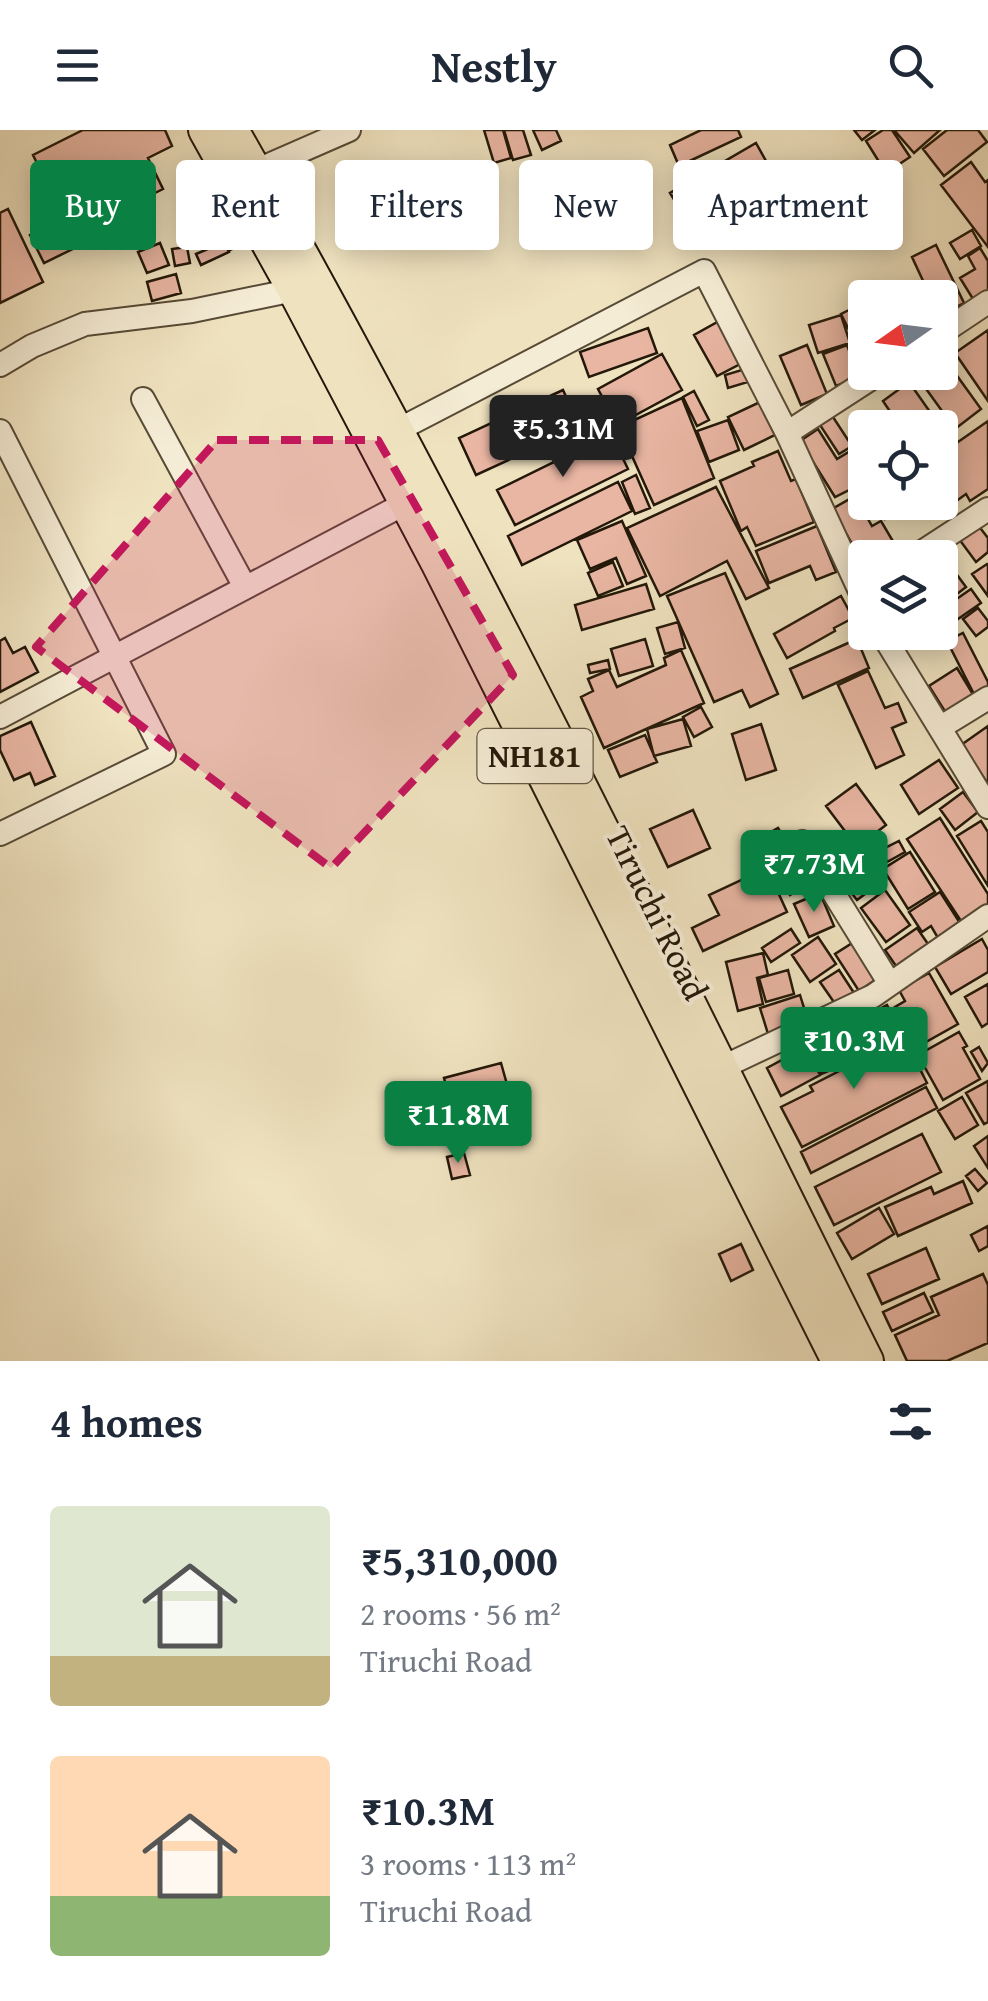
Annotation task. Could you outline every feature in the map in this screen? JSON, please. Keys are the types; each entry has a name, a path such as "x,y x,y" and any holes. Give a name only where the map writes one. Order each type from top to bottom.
{"highway":[{"name":"Tiruchi Road","path":"205,130 406,503 838,1361"},
{"name":"Tiruchi Road","path":"232,130 249,160"},
{"name":"Tiruchi Road","path":"298,250 396,431 867,1361"}],"street":[{"path":"278,160 349,130"},
{"path":"396,431 704,271 848,562"},
{"path":"0,365 32,346 84,324 192,311 294,290"},
{"path":"958,322 988,302"},
{"path":"787,433 853,390"},
{"path":"143,399 245,588"},
{"path":"0,431 164,754 0,834"},
{"path":"0,716 406,503"},
{"path":"941,540 988,509"},
{"path":"892,650 988,807"},
{"path":"941,727 988,698"},
{"path":"802,842 890,984"},
{"path":"721,1068 873,996 988,916"}],"highlighted area":[{"path":"217,440 378,440 513,675 331,868 36,647"}],"building":[{"path":"83,130 165,130 172,146 149,160 35,160 33,155"},
{"path":"484,130 503,130 511,158 493,160"},
{"path":"504,130 523,130 531,155 513,160"},
{"path":"533,130 556,130 561,141 542,150"},
{"path":"701,130 738,130 741,137 692,160 676,160 670,145"},
{"path":"854,130 875,130 862,140"},
{"path":"883,130 892,130 910,157 903,162 878,160 866,141"},
{"path":"894,130 940,130 914,153"},
{"path":"947,130 978,130 987,142 944,176 923,149"},
{"path":"756,143 765,160 727,160"},
{"path":"971,162 985,182 988,180 988,247 941,185"},
{"path":"156,175 163,189 156,192"},
{"path":"8,209 43,282 0,303 0,213"},
{"path":"972,230 981,246 960,259 950,243"},
{"path":"160,243 169,265 147,273 138,252 156,250"},
{"path":"936,245 953,280 923,280 912,257"},
{"path":"980,248 988,261 988,290 973,299 960,278 975,269 968,256"},
{"path":"172,249 188,250 190,263 175,266"},
{"path":"38,250 71,250 44,263"},
{"path":"205,250 229,252 201,265 196,254"},
{"path":"176,274 181,293 152,301 147,282"},
{"path":"841,315 848,344 818,353 809,325"},
{"path":"721,320 744,362 717,376 694,335"},
{"path":"648,328 657,353 589,377 580,352"},
{"path":"988,330 988,401 958,357 958,351"},
{"path":"807,345 827,394 801,405 780,356"},
{"path":"847,345 848,381 836,386 823,354"},
{"path":"662,354 682,390 617,425 598,389"},
{"path":"745,369 748,382 728,388 725,375"},
{"path":"958,377 981,409 958,427 958,410 941,410 927,390 958,390"},
{"path":"563,390 580,427 476,475 459,438"},
{"path":"898,390 915,390 929,410 889,410 883,401"},
{"path":"694,391 709,420 697,426 683,397"},
{"path":"682,398 714,478 654,505 619,427"},
{"path":"760,402 775,435 744,450 728,417"},
{"path":"833,417 848,440 848,448 839,454 820,425"},
{"path":"728,420 739,450 709,462 697,431"},
{"path":"988,421 988,489 970,501 966,494 958,500 958,442"},
{"path":"818,429 837,459 848,452 848,490 835,497 800,441"},
{"path":"611,434 628,469 515,525 497,490"},
{"path":"778,451 791,481 796,479 814,522 756,546 747,527 741,531 720,481"},
{"path":"636,475 650,508 635,514 622,482"},
{"path":"618,482 632,511 522,565 508,536"},
{"path":"716,487 769,588 746,599 727,561 660,596 627,528"},
{"path":"848,500 848,520 869,520 872,526 881,521 892,540 850,540 832,509"},
{"path":"974,520 988,538 988,552 976,562 956,535"},
{"path":"622,521 646,576 627,584 616,558 590,569 577,540"},
{"path":"817,526 836,572 816,580 810,566 769,583 756,551"},
{"path":"613,562 623,586 598,596 588,573"},
{"path":"988,565 988,596 972,574"},
{"path":"725,573 778,694 750,707 742,690 714,702 667,596"},
{"path":"958,576 966,587 958,593"},
{"path":"646,584 654,609 582,630 575,605"},
{"path":"971,589 981,603 958,619 958,598"},
{"path":"841,596 848,609 848,621 787,658 774,634"},
{"path":"978,608 988,627 976,636 963,619"},
{"path":"678,622 685,648 665,654 657,628"},
{"path":"963,633 988,682 988,692 976,698 952,650 958,650 958,636"},
{"path":"5,638 13,653 25,647 38,672 0,692 0,641"},
{"path":"645,639 653,666 619,676 611,649"},
{"path":"848,643 848,650 862,650 869,668 803,698 790,669"},
{"path":"681,650 704,703 604,748 581,697 593,691 588,679 609,670 617,687 666,665 664,658"},
{"path":"608,660 610,669 590,673 588,665"},
{"path":"957,668 974,696 946,713 929,686"},
{"path":"868,671 885,708 898,703 906,722 892,728 904,755 876,768 838,685"},
{"path":"701,707 712,727 694,737 683,717"},
{"path":"683,719 691,746 654,756 647,729"},
{"path":"31,722 55,776 35,785 30,773 14,780 0,750 0,736"},
{"path":"761,724 776,770 746,780 732,734"},
{"path":"988,726 988,784 961,745"},
{"path":"645,735 657,762 620,777 608,750"},
{"path":"939,760 958,788 919,814 901,785"},
{"path":"856,784 886,825 857,847 826,806"},
{"path":"963,792 978,812 955,830 940,809"},
{"path":"693,810 710,848 668,867 650,829"},
{"path":"940,818 988,894 988,904 961,921 907,839"},
{"path":"981,821 988,832 988,886 957,836"},
{"path":"778,828 811,882 790,895 757,840"},
{"path":"899,841 905,852 887,862 881,850"},
{"path":"859,852 881,882 857,900 834,871"},
{"path":"910,852 935,892 908,909 883,869"},
{"path":"767,868 787,912 703,951 692,928 719,915 709,895"},
{"path":"885,890 910,925 886,942 861,908"},
{"path":"940,892 960,923 938,938 931,926 922,932 909,912"},
{"path":"820,893 834,926 809,937 794,904"},
{"path":"917,928 928,944 896,966 885,950"},
{"path":"791,929 800,943 771,962 762,948"},
{"path":"818,937 836,964 810,982 792,955"},
{"path":"982,939 988,950 988,972 951,994 935,967"},
{"path":"857,940 881,976 859,991 835,954"},
{"path":"763,953 768,975 757,978 763,1004 738,1011 726,962"},
{"path":"788,970 794,994 766,1002 759,978"},
{"path":"839,970 856,996 838,1008 820,982"},
{"path":"929,973 958,1024 917,1047 895,1007 905,1001 899,990"},
{"path":"988,984 988,1023 982,1027 965,997"},
{"path":"800,995 809,1024 769,1037 760,1008"},
{"path":"887,1005 902,1031 867,1051 853,1024"},
{"path":"846,1024 861,1057 821,1074 806,1041"},
{"path":"959,1032 980,1079 943,1100 918,1055"},
{"path":"904,1038 927,1083 802,1147 781,1107 813,1091 810,1086"},
{"path":"806,1047 820,1075 781,1096 767,1068"},
{"path":"979,1047 988,1063 982,1071 971,1052"},
{"path":"501,1063 517,1120 501,1124 504,1135 462,1146 444,1078"},
{"path":"988,1081 988,1122 984,1124 966,1093"},
{"path":"926,1087 937,1108 811,1173 801,1152"},
{"path":"962,1097 978,1125 955,1139 938,1111"},
{"path":"922,1134 941,1172 834,1225 815,1187"},
{"path":"988,1136 988,1168 974,1146"},
{"path":"464,1153 470,1175 452,1179 447,1157"},
{"path":"975,1169 987,1183 978,1191 966,1176"},
{"path":"963,1181 972,1203 898,1236 885,1207 931,1187 934,1194"},
{"path":"879,1208 894,1234 852,1259 837,1233"},
{"path":"988,1226 988,1246 979,1251 971,1235"},
{"path":"741,1244 753,1270 731,1281 719,1254"},
{"path":"926,1248 939,1279 882,1304 868,1274"},
{"path":"983,1274 988,1285 988,1343 947,1361 907,1361 895,1335 939,1315 931,1297"},
{"path":"924,1293 933,1312 892,1331 883,1312"}]}
